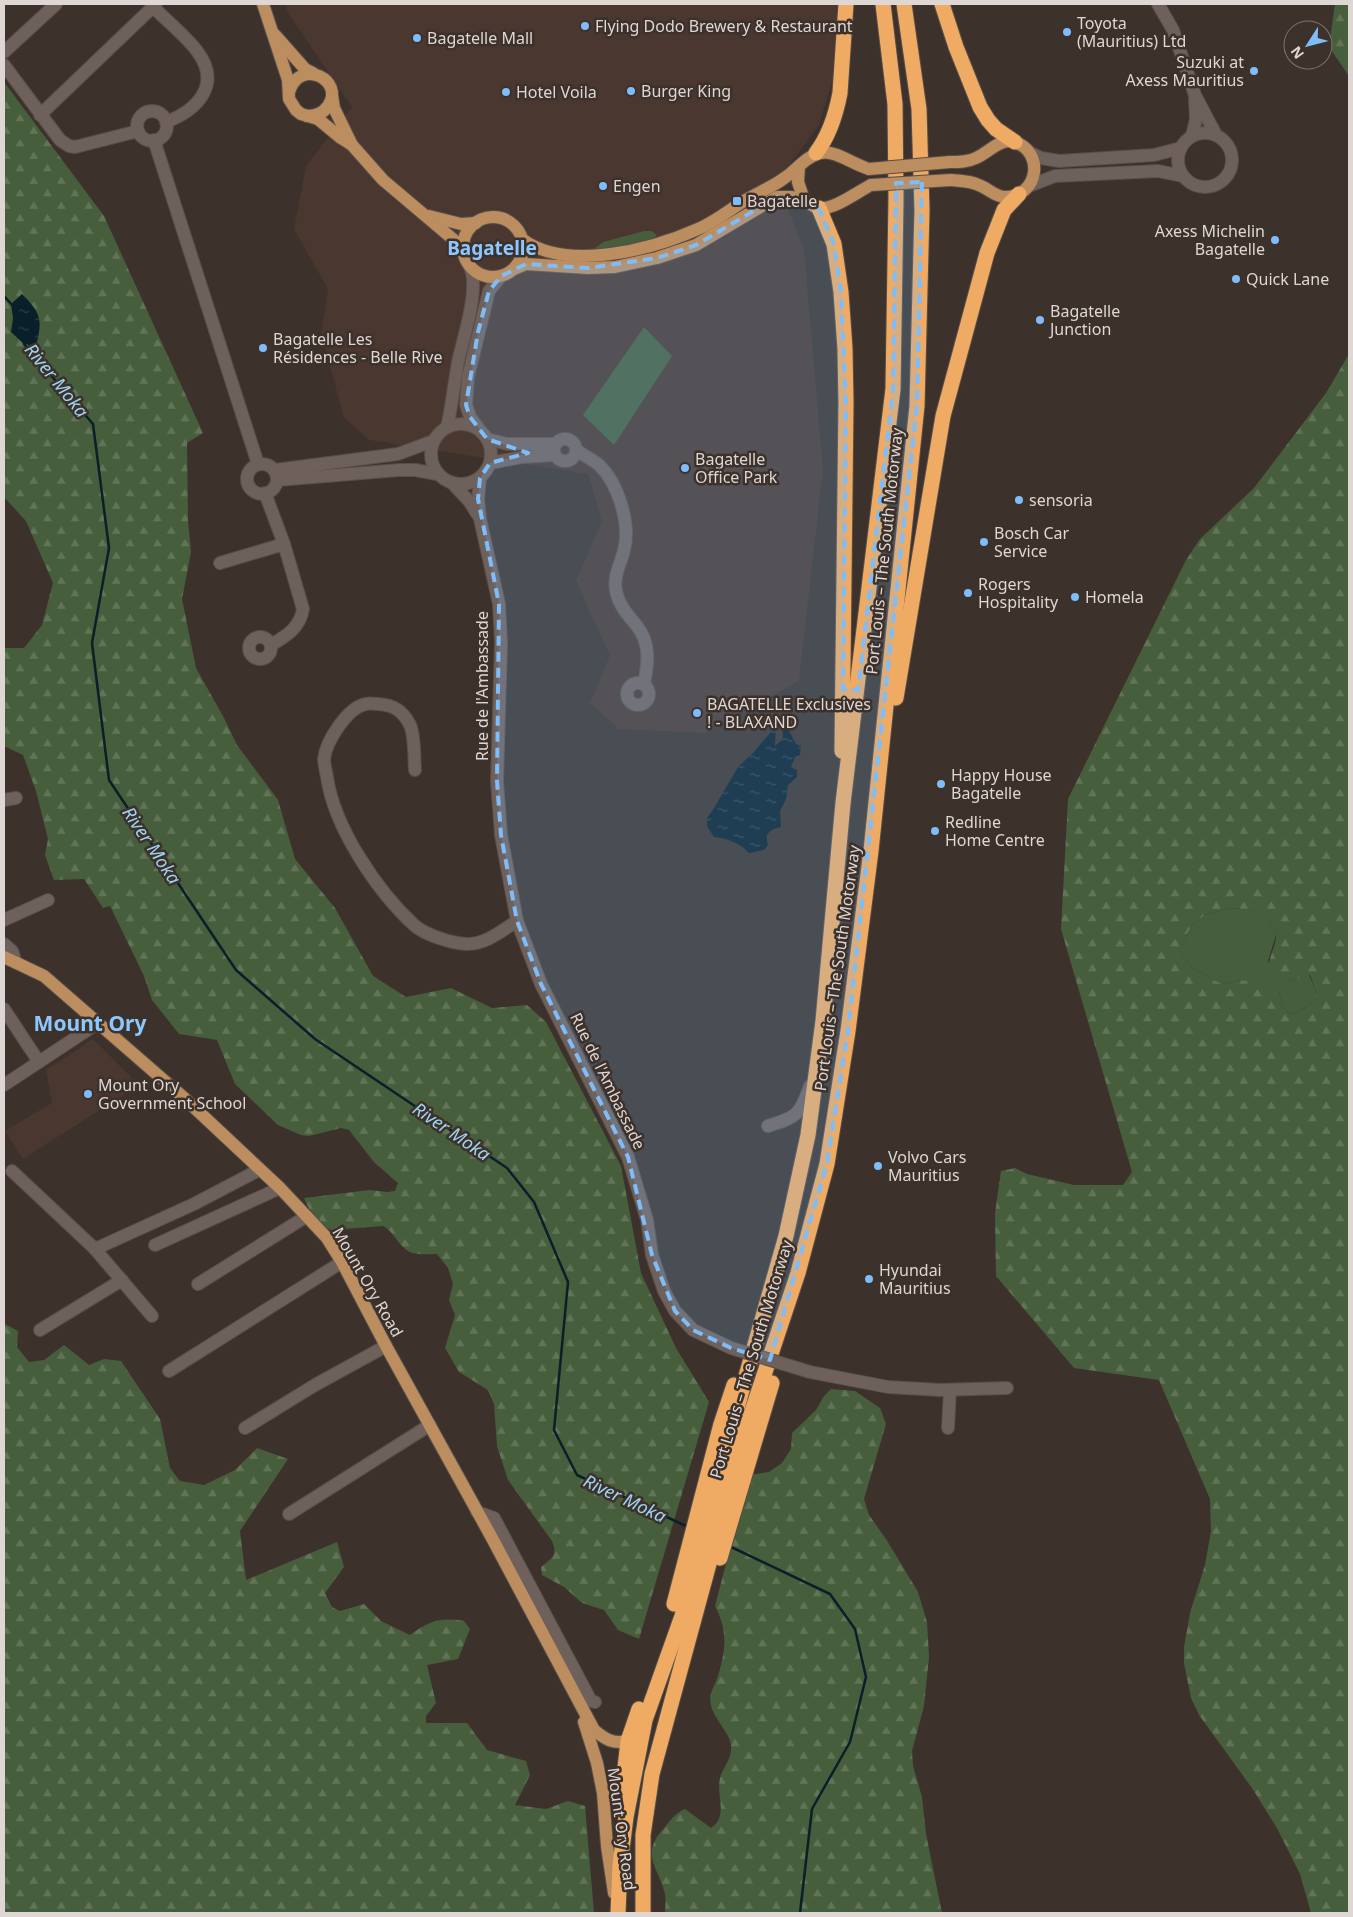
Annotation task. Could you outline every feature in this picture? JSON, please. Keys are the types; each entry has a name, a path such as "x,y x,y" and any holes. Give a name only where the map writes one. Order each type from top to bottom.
{"highway":[{"path":"816,153 825,142 840,93 846,4"},
{"name":"Port Louis – The South Motorway","path":"643,1913 643,1835 655,1762 687,1617 738,1432 774,1276 786,1236 808,1135 824,1021 843,803 893,388 896,198 895,104 883,4"},
{"name":"Port Louis – The South Motorway","path":"738,1432 798,1272 827,1164 848,1031 871,851 917,406 922,210 919,110 904,4"},
{"path":"942,4 980,107 996,129 1015,142"},
{"path":"871,851 944,416 987,253 1004,210 1024,190"},
{"path":"819,208 834,244 841,292 845,349 843,803"},
{"path":"620,1865 615,1842 628,1741 687,1617 738,1432"},
{"name":"Port Louis – The South Motorway","path":"618,1913 620,1865 626,1817 645,1720 687,1617"}],"main road":[{"path":"263,4 288,80 292,105 296,110 318,120 352,145 383,180 454,240 463,251 470,267 484,276 501,276 526,264 588,268 634,264 675,253 696,245 777,197 792,196 819,208 833,206 871,185 951,180 971,182 998,196 1013,196 1024,190 1035,172 1029,152 1015,142 1000,144 976,158 962,162 869,169 826,151 816,153 773,187 745,200 700,228 649,246 618,253 593,255 563,254 542,251 522,239"},
{"path":"272,31 305,69 323,77 327,82 334,108 352,145"},
{"path":"289,92 291,86 300,76 313,74"},
{"path":"307,116 321,113 327,109 332,95"},
{"path":"799,166 798,182 804,200"},
{"path":"420,213 461,224 476,223 491,218 506,220 518,231 522,239 522,255 514,269"},
{"path":"463,251 466,235 476,223"},
{"name":"Mount Ory Road","path":"4,957 44,976 98,1022 183,1097 280,1188 327,1238 342,1262 594,1730 606,1740 618,1743 628,1741"},
{"name":"Mount Ory Road","path":"573,1693 597,1763 603,1793 607,1846 618,1913"}],"street":[{"path":"4,52 56,4"},
{"path":"1158,4 1173,30 1195,95 1216,135 1227,146 1232,159 1229,174 1221,182 1206,188 1190,183 1183,176 1178,162 1181,148 1192,136 1200,133 1216,135"},
{"path":"40,115 155,5 196,51 206,71 204,93 201,100 183,115 166,122"},
{"path":"4,65 60,140 69,146 75,147 138,131"},
{"path":"1192,136 1196,119 1195,95"},
{"path":"147,111 157,111 164,117 166,122 163,136 154,140 144,138 138,131 137,126 140,117 147,111"},
{"path":"154,140 258,464"},
{"path":"1029,152 1041,158 1060,161 1154,155 1181,148"},
{"path":"1024,190 1055,176 1158,171 1183,176"},
{"path":"276,475 398,454 433,441 447,427 471,306 473,284 470,267"},
{"path":"433,441 430,458 437,474 444,480 462,485 472,483 486,472 490,463 491,449 484,435 470,417 466,405 466,394 478,332 489,291 501,276"},
{"path":"447,427 464,424 472,426 484,435 507,444 555,449"},
{"path":"490,463 555,449 561,440 568,439 574,444 576,450 598,465 612,482 621,501 625,530 625,549 616,572 615,590 626,615 638,627 646,643 649,663 644,684"},
{"path":"258,464 267,464 276,475 273,489 265,493 255,492 247,480 250,470 258,464"},
{"path":"276,475 399,470 415,470 437,474"},
{"path":"480,478 478,499 480,519"},
{"path":"453,484 469,501 480,519"},
{"path":"265,493 284,544 302,609 301,618 294,629 271,645"},
{"name":"Rue de l'Ambassade","path":"480,519 499,604 501,643 497,781 501,835 517,921 541,984 628,1157 647,1220 652,1255 664,1291 675,1311 694,1330 731,1348 810,1372 888,1387 950,1390 1007,1388"},
{"path":"220,563 284,544"},
{"path":"415,770 412,727 401,711 388,705 366,704 351,713 339,726 327,747 324,759 335,812 350,842 386,894 415,926 442,939 468,945 488,939 517,921"},
{"path":"4,920 48,900"},
{"path":"4,944 12,951 16,963"},
{"path":"4,1009 39,1062"},
{"path":"768,1126 790,1119 803,1108 811,1083 824,1021"},
{"path":"4,1085 98,1022"},
{"path":"95,1249 194,1204 259,1170"},
{"path":"12,1172 95,1249 152,1316"},
{"path":"155,1244 280,1188"},
{"path":"198,1284 307,1216"},
{"path":"168,1371 342,1262"},
{"path":"40,1330 122,1280"},
{"path":"245,1428 315,1385 386,1346"},
{"path":"948,1428 950,1390"},
{"path":"288,1514 430,1425"},
{"path":"477,1512 494,1518 591,1701 596,1702"}],"highlighted area":[{"path":"922,182 917,406 848,1031 827,1164 770,1360 731,1348 693,1330 675,1311 652,1255 628,1157 541,984 517,921 501,835 497,781 499,604 478,499 480,478 490,463 528,453 487,439 470,417 466,405 478,332 489,291 501,276 526,264 588,268 657,258 696,245 777,197 792,197 819,208 834,244 841,292 846,403 843,689 858,690 893,389 896,183"}],"shaded area":[{"name":"Bagatelle","path":"285,4 841,4 839,58 819,125 777,182 804,249 823,469 799,681 705,733 619,729 590,703 610,655 576,580 602,522 588,474 369,440 344,418 321,333 328,289 294,229 306,166 352,107 288,13"},
{"name":"Mount Ory Government School","path":"93,1039 139,1085 23,1159 5,1131 52,1103 46,1070"}],"green space":[{"path":"1335,4 1349,4 1349,76 1333,53 1333,20"},
{"path":"4,82 104,216 203,433 187,443 188,521 191,552 182,599 196,668 237,745 278,800 295,859 335,908 373,976 406,997 451,988 492,1008 527,1005 546,1022 621,1166 641,1273 676,1348 709,1402 639,1639 618,1630 604,1610 582,1603 564,1587 542,1575 541,1567 553,1556 554,1546 508,1480 497,1446 494,1404 488,1390 459,1372 445,1348 455,1315 449,1300 453,1284 448,1268 437,1254 419,1254 408,1251 383,1226 331,1230 315,1217 304,1198 370,1190 395,1191 398,1183 374,1162 349,1130 341,1128 309,1136 301,1135 278,1125 235,1084 217,1040 179,1034 152,1000 144,976 110,906 103,908 84,879 54,880 45,855 48,839 36,791 23,755 4,746 4,648 24,648 42,625 53,583 26,521 4,497"},
{"path":"644,231 651,231 657,235 651,241 591,251 603,242"},
{"path":"644,327 672,356 614,445 583,415"},
{"path":"1349,354 1349,1913 1311,1913 1300,1874 1278,1830 1252,1788 1199,1715 1191,1698 1184,1663 1184,1647 1190,1613 1205,1565 1211,1531 1210,1499 1159,1380 1074,1368 996,1276 995,1213 1001,1171 1015,1168 1027,1174 1074,1185 1123,1185 1132,1172 1061,929 1068,799 1186,560 1200,539 1254,488 1326,393","holes":["1229,908 1251,910 1261,914 1274,927 1276,933 1275,942 1269,965 1272,976 1278,982 1286,982 1310,975 1316,991 1315,999 1302,1010 1297,1013 1288,1012 1284,1008 1279,991 1273,986 1241,980 1225,984 1216,981 1192,968 1181,954 1181,945 1192,925 1205,915"]},
{"path":"1229,908 1247,909 1263,914 1275,928 1276,935 1268,961 1278,982 1286,982 1309,975 1316,991 1315,999 1302,1010 1297,1013 1288,1012 1281,1001 1279,991 1241,980 1225,984 1216,981 1192,968 1181,954 1181,945 1192,925 1205,915"},
{"path":"5,1324 18,1331 17,1347 29,1362 44,1360 64,1345 89,1365 104,1359 121,1361 160,1419 170,1468 180,1481 204,1485 235,1470 257,1448 288,1459 240,1531 246,1580 337,1542 344,1567 325,1593 332,1607 340,1611 364,1604 381,1621 410,1635 423,1626 435,1621 464,1621 470,1629 458,1659 427,1665 436,1703 426,1716 426,1723 467,1723 487,1750 526,1761 530,1775 515,1805 546,1809 568,1801 585,1806 594,1913 4,1913"},
{"path":"831,1389 855,1391 880,1408 886,1424 864,1499 869,1515 918,1592 927,1622 929,1657 924,1706 912,1751 913,1766 922,1797 926,1834 942,1913 665,1913 665,1894 652,1853 657,1837 679,1812 685,1809 711,1828 720,1817 719,1782 729,1757 731,1746 728,1736 712,1710 710,1701 721,1666 724,1649 724,1632 715,1606 749,1475 769,1472 782,1463 791,1449 792,1433 816,1410 824,1396"}],"water":[{"path":"22,294 33,306 39,317 40,323 36,346 24,344 11,332 13,318 11,304"},
{"path":"785,723 796,744 801,746 800,755 795,757 791,767 797,770 797,777 788,785 786,799 780,811 781,827 769,832 767,837 768,845 764,850 749,853 733,842 714,837 707,826 707,818 738,767 776,726 775,746 783,739 782,724"}],"waterway":[{"name":"River Moka","path":"4,296 13,306"},
{"name":"River Moka","path":"24,341 24,344 93,424 109,548 92,643 109,780 236,970 315,1039 507,1168 534,1202 568,1282 554,1430 577,1475 688,1527"},
{"name":"River Moka","path":"729,1546 830,1594 855,1629 866,1677 850,1742 812,1809 800,1913"}],"place":[{"name":"Flying Dodo Brewery & Restaurant","path":"585,26"},
{"name":"Toyota (Mauritius) Ltd","path":"1067,32"},
{"name":"Bagatelle Mall","path":"417,38"},
{"name":"Suzuki at Axess Mauritius","path":"1254,71"},
{"name":"Burger King","path":"631,91"},
{"name":"Hotel Voila","path":"506,92"},
{"name":"Engen","path":"603,186"},
{"name":"Bagatelle","path":"737,201"},
{"name":"Axess Michelin Bagatelle","path":"1275,240"},
{"name":"Quick Lane","path":"1236,279"},
{"name":"Bagatelle Junction","path":"1040,320"},
{"name":"Bagatelle Les Résidences - Belle Rive","path":"263,348"},
{"name":"Bagatelle Office Park","path":"685,468"},
{"name":"sensoria","path":"1019,500"},
{"name":"Bosch Car Service","path":"984,542"},
{"name":"Rogers Hospitality","path":"968,593"},
{"name":"Homela","path":"1075,597"},
{"name":"BAGATELLE Exclusives ! - BLAXAND","path":"697,713"},
{"name":"Happy House Bagatelle","path":"941,784"},
{"name":"Redline Home Centre","path":"935,831"},
{"name":"Mount Ory Government School","path":"88,1094"},
{"name":"Volvo Cars Mauritius","path":"878,1166"},
{"name":"Hyundai Mauritius","path":"869,1279"}],"district":[{"name":"Bagatelle","path":"492,248"},
{"name":"Mount Ory","path":"90,1023"}]}
